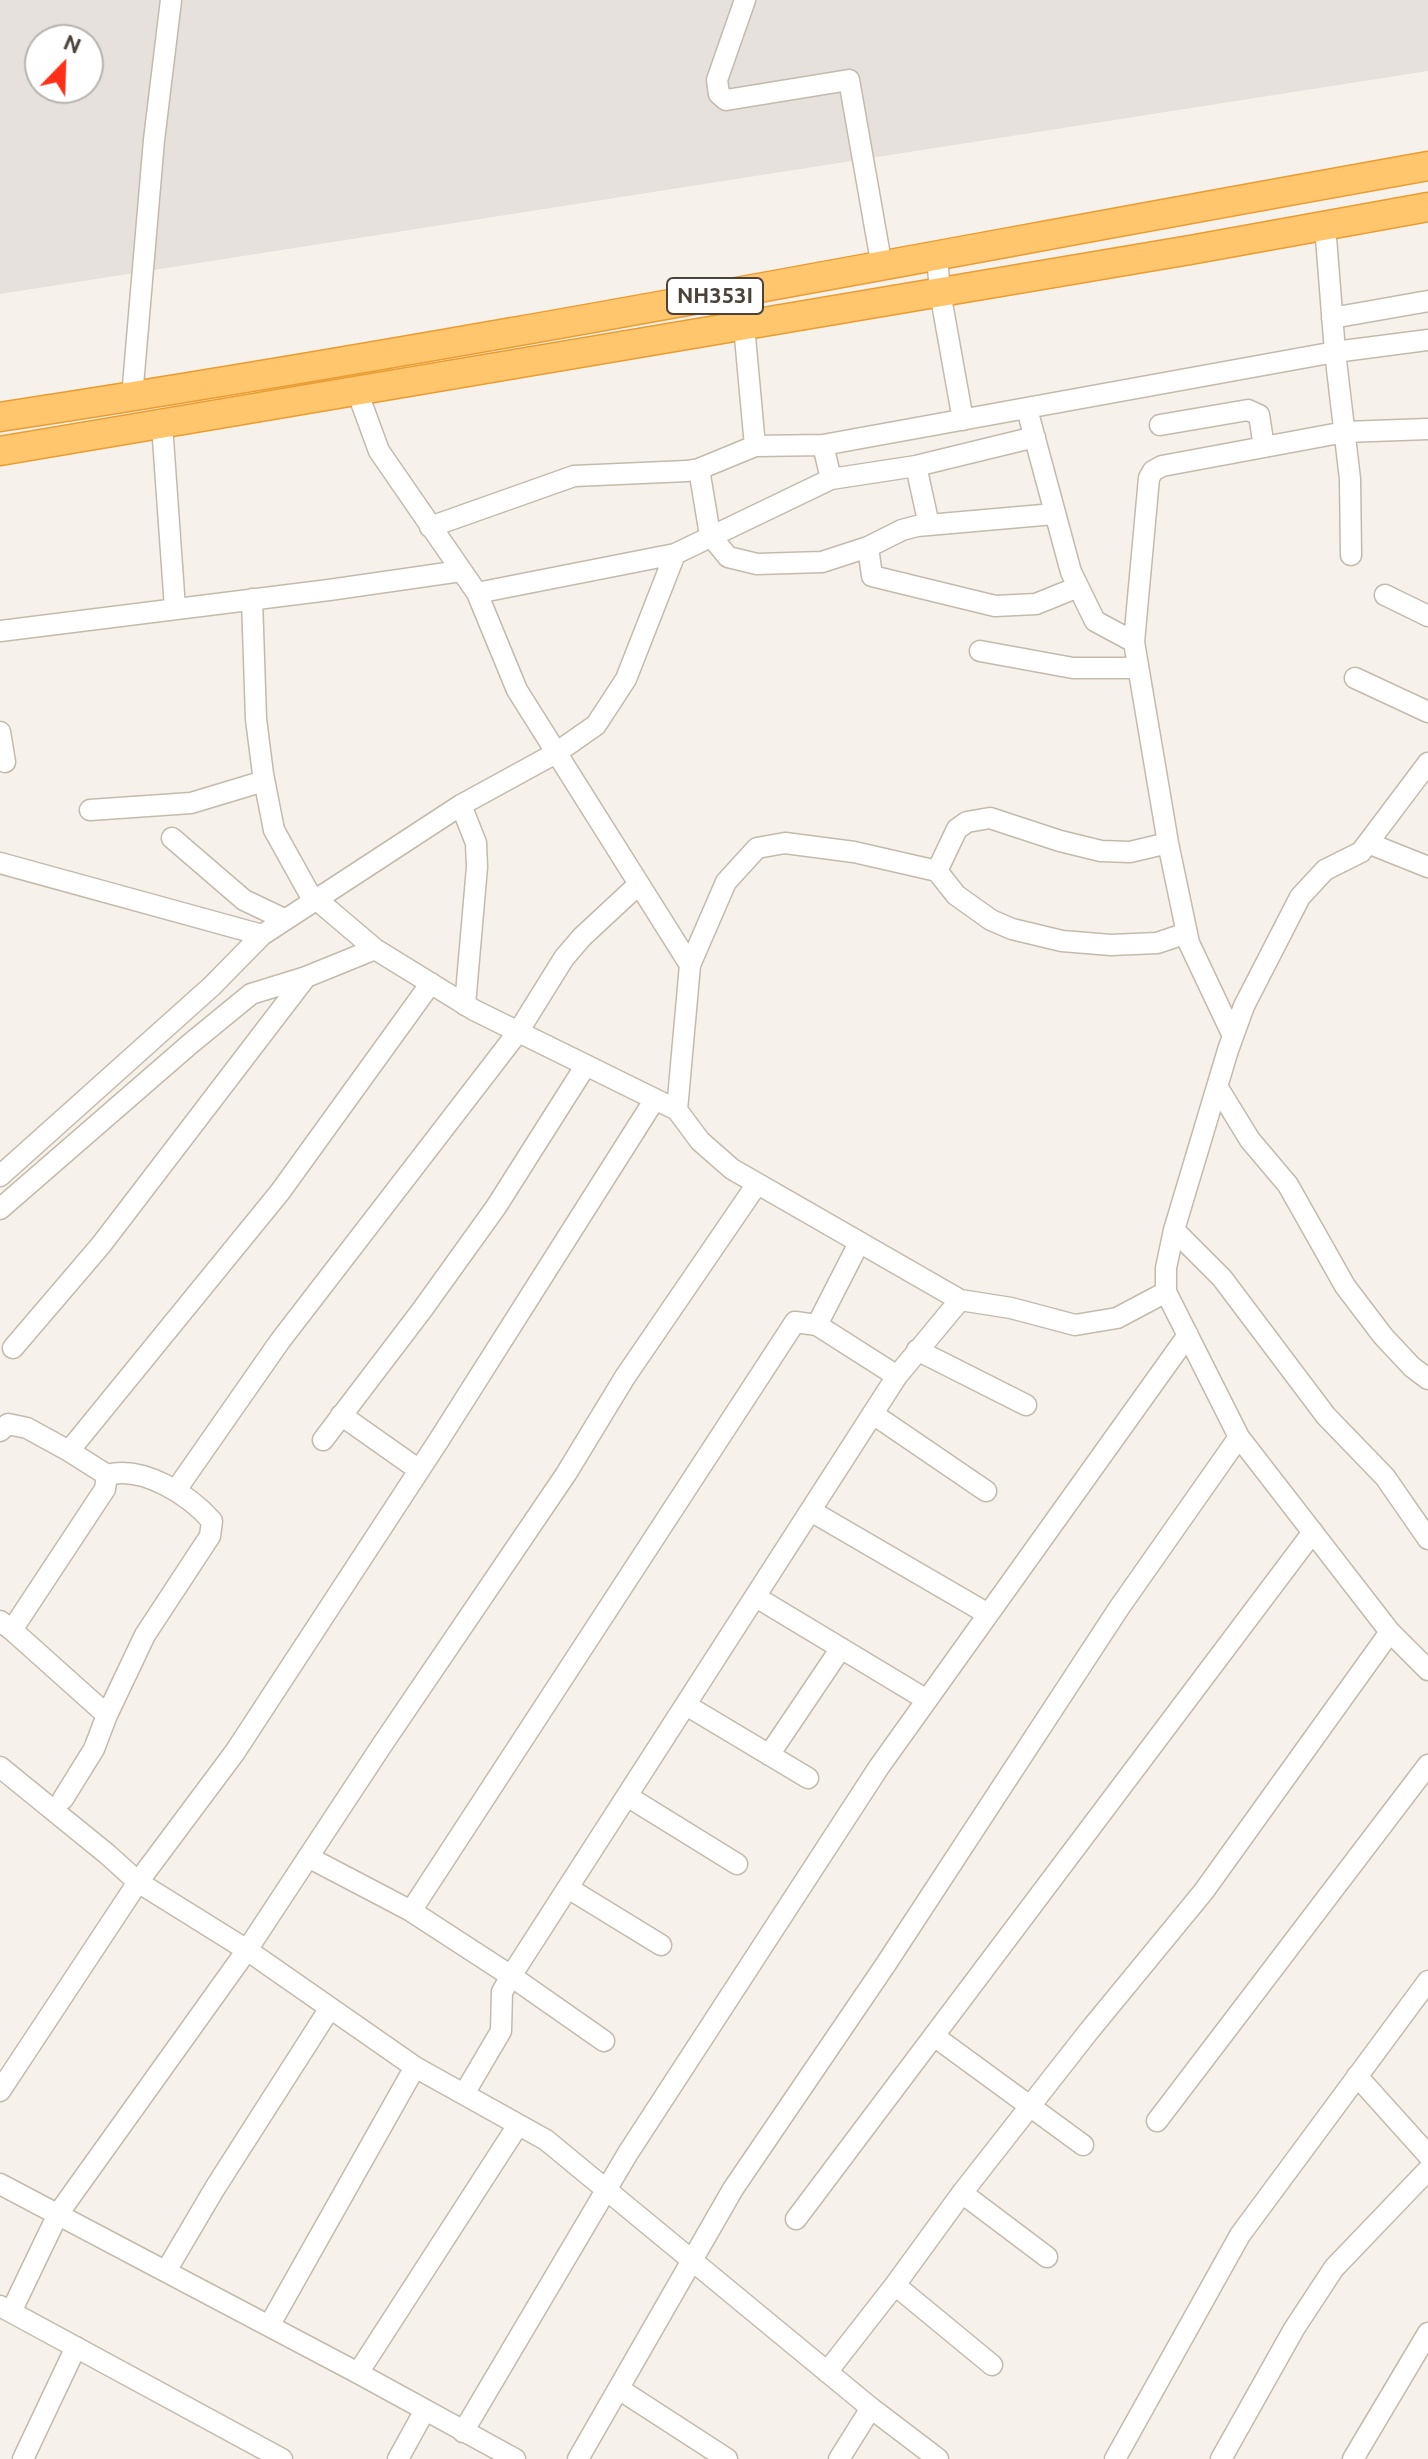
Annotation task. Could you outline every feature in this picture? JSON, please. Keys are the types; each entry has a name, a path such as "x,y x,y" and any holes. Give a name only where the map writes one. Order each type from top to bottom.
{"highway":[{"name":"NH353I","path":"0,417 132,397 882,267 1428,166"},
{"name":"NH353I","path":"0,451 1428,207"}],"street":[{"path":"132,397 154,140 171,0"},
{"path":"745,0 717,80 719,94 726,100 849,80 882,267"},
{"path":"1325,225 1335,352 1350,479 1351,555"},
{"path":"937,256 940,292 963,420"},
{"path":"1332,318 1428,301"},
{"path":"744,326 755,446"},
{"path":"430,527 574,476 699,469 755,446 823,445 1335,352 1428,340"},
{"path":"357,391 379,451 477,593 517,690 690,965"},
{"path":"1027,409 1071,572 1095,621 1134,642"},
{"path":"1160,425 1248,410 1259,415 1264,447"},
{"path":"162,425 175,608"},
{"path":"1233,1036 1189,943 1168,843 1134,642 1149,478 1153,471 1162,466 1345,432 1428,429"},
{"path":"477,593 675,554 831,479 916,466 1035,437"},
{"path":"823,445 831,479"},
{"path":"916,466 929,525"},
{"path":"699,469 710,535 728,557 757,564 822,562 868,547 902,530 929,525 1054,514"},
{"path":"868,547 872,576 995,606 1036,604 1078,587"},
{"path":"0,1176 212,986 262,935 461,805 556,753 596,725 626,679 675,554"},
{"path":"0,631 461,571"},
{"path":"1385,595 1428,616"},
{"path":"252,599 256,719 274,830 309,893 375,949 465,1005 677,1110 700,1141 732,1169 960,1300 1011,1308 1075,1325 1117,1318 1166,1292"},
{"path":"980,651 1073,668 1138,668"},
{"path":"1355,678 1428,712"},
{"path":"0,732 5,762"},
{"path":"1428,763 1361,852 1325,870 1300,897 1244,1006 1233,1036 1174,1230 1166,1268 1166,1292 1239,1437 1390,1632 1428,1670"},
{"path":"90,810 191,803 264,781"},
{"path":"461,805 476,843 477,867 465,1005"},
{"path":"937,871 957,829 967,822 990,818 1101,851 1130,852 1168,843"},
{"path":"172,838 244,900 284,919"},
{"path":"677,1110 690,965 726,882 757,848 785,843 854,852 937,871 956,895 991,920 1012,929 1062,941 1111,945 1157,943 1187,933"},
{"path":"1368,843 1428,867"},
{"path":"0,863 262,935"},
{"path":"176,1490 280,1341 518,1032 572,948 639,884"},
{"path":"0,1209 251,994 306,977 375,949"},
{"path":"13,1348 101,1245 306,977"},
{"path":"69,1451 280,1192 431,983"},
{"path":"323,1440 496,1207 586,1065"},
{"path":"1218,1088 1250,1140 1288,1185 1345,1286 1383,1336 1428,1379"},
{"path":"0,2091 138,1882 235,1752 655,1099"},
{"path":"275,2457 6,2309 58,2214 247,1950 566,1474 625,1377 757,1184"},
{"path":"1174,1230 1222,1278 1326,1416 1385,1477 1428,1539"},
{"path":"817,1325 859,1243"},
{"path":"464,2094 501,2031 502,1992 511,1976 897,1376 960,1300"},
{"path":"411,1911 795,1322 817,1325 897,1376"},
{"path":"463,2432 606,2190 879,1767 1188,1335"},
{"path":"917,1350 1026,1405"},
{"path":"873,1414 986,1491"},
{"path":"341,1415 419,1470"},
{"path":"0,1431 8,1424 27,1428 107,1475"},
{"path":"578,2459 733,2189 886,1964 1119,1608 1239,1437"},
{"path":"63,1799 94,1749 145,1635 210,1536 212,1521 176,1490 137,1474 119,1471 107,1475"},
{"path":"107,1475 105,1489 6,1626 107,1715"},
{"path":"811,1511 988,1614"},
{"path":"796,2219 1313,1532"},
{"path":"756,1597 927,1700"},
{"path":"827,2372 1030,2106 1204,1891 1390,1632"},
{"path":"769,1755 841,1648"},
{"path":"686,1705 808,1778"},
{"path":"1157,2121 1428,1765"},
{"path":"0,1767 138,1882 247,1950 415,2067 546,2140 871,2408 938,2459"},
{"path":"627,1796 737,1864"},
{"path":"308,1857 411,1911 604,2041"},
{"path":"568,1888 661,1945"},
{"path":"1115,2459 1240,2235 1426,1987"},
{"path":"166,2271 330,2008"},
{"path":"934,2036 1083,2145"},
{"path":"269,2326 415,2067"},
{"path":"1357,2076 1428,2155"},
{"path":"358,2373 518,2125"},
{"path":"1221,2459 1294,2329 1334,2268 1428,2170"},
{"path":"0,2184 515,2459"},
{"path":"962,2193 1047,2257"},
{"path":"895,2285 992,2365"},
{"path":"1353,2459 1428,2333"},
{"path":"23,2459 76,2347"},
{"path":"619,2389 727,2459"},
{"path":"839,2459 871,2408"},
{"path":"398,2459 425,2410"}],"shaded area":[{"path":"0,0 1428,0 1428,71 0,294"}]}
